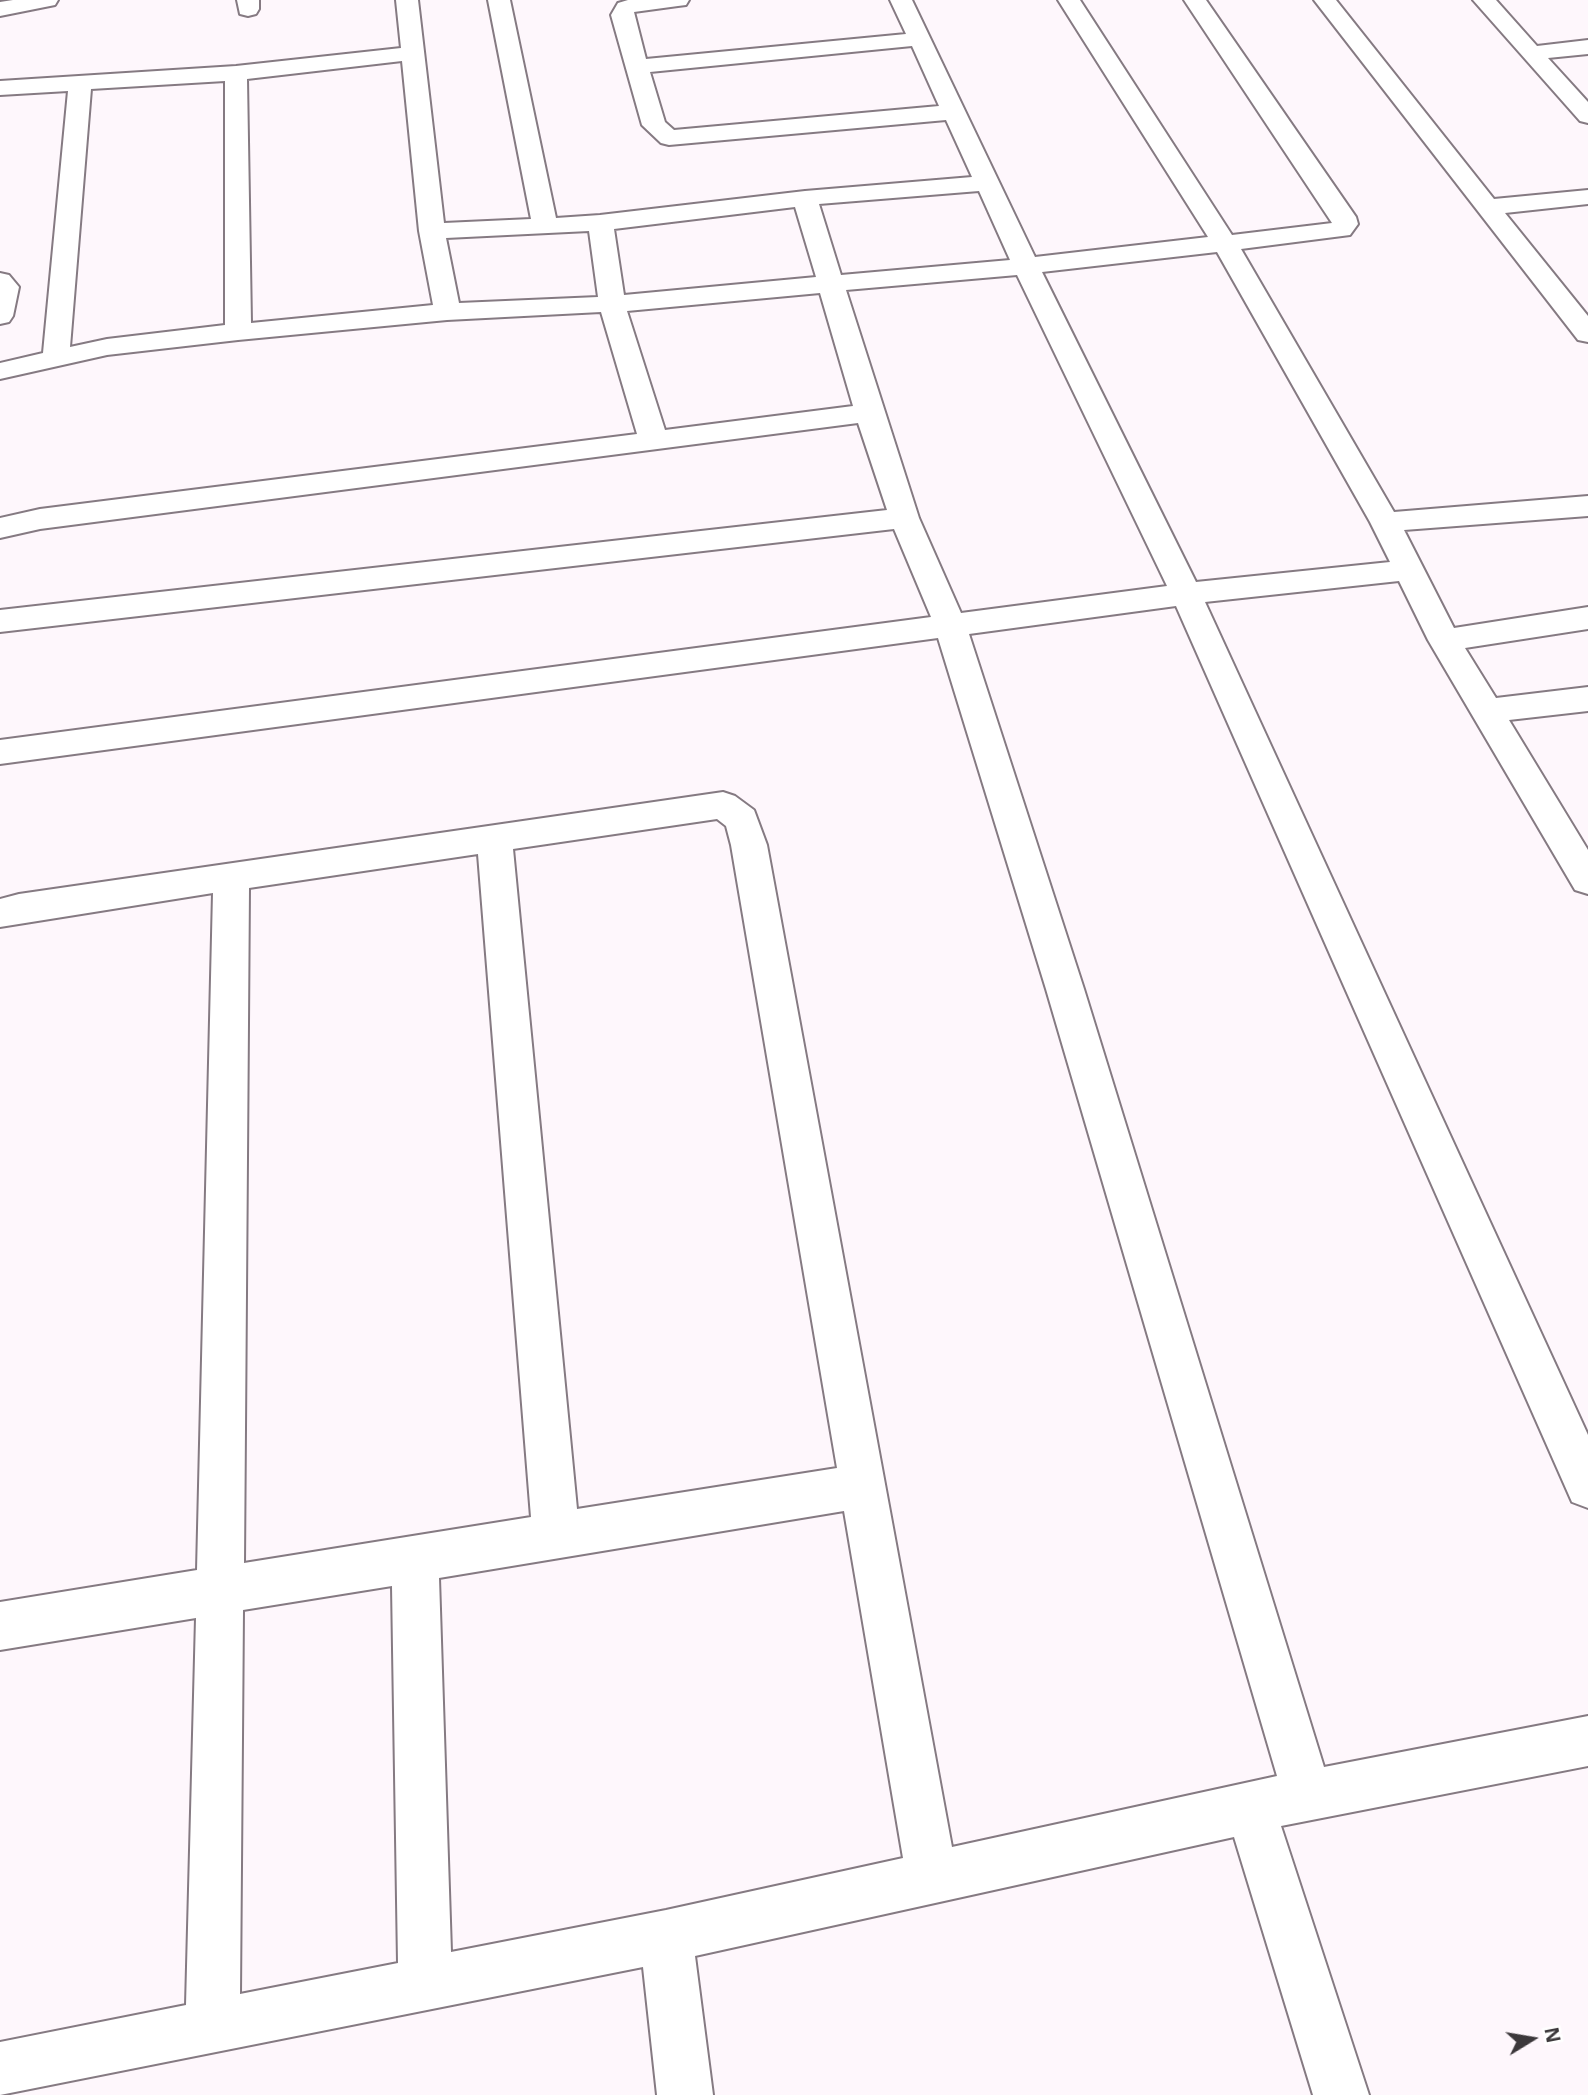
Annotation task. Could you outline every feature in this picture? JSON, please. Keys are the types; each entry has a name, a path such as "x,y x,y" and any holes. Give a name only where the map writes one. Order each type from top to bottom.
{"street":[{"path":"0,9 47,0"},
{"path":"407,0 432,231 447,312"},
{"path":"499,0 545,226"},
{"path":"678,0 626,8 622,15 622,23 654,125 669,138 954,113"},
{"path":"901,0 1026,266 1186,594 1588,1486"},
{"path":"1069,0 1224,242 1385,522 1444,640 1588,880"},
{"path":"0,371 56,357 238,331 447,312 612,304 1026,266 1341,230 1345,224 1343,216 1195,0"},
{"path":"1325,0 1588,334"},
{"path":"1484,0 1588,116"},
{"path":"636,67 920,39"},
{"path":"1532,53 1588,47"},
{"path":"0,88 236,73 412,53"},
{"path":"236,73 238,331"},
{"path":"56,357 80,84"},
{"path":"432,231 600,223 805,198 989,183"},
{"path":"1486,207 1588,197"},
{"path":"805,198 869,413 904,518 950,625 1065,989 1308,1795"},
{"path":"600,223 612,304 654,441"},
{"path":"0,281 6,287 0,316"},
{"path":"0,528 40,519 869,413"},
{"path":"1385,522 1588,506"},
{"path":"0,621 904,518"},
{"path":"0,752 1186,594 1407,570"},
{"path":"1444,640 1588,618"},
{"path":"1486,711 1588,699"},
{"path":"0,913 19,908 723,805 741,819 750,845 932,1878"},
{"path":"494,839 556,1535"},
{"path":"213,2027 231,877"},
{"path":"0,1626 862,1486"},
{"path":"415,1559 425,1985"},
{"path":"0,2069 666,1936 1308,1795 1588,1741"},
{"path":"1250,1808 1341,2095"},
{"path":"666,1936 685,2095"}]}
